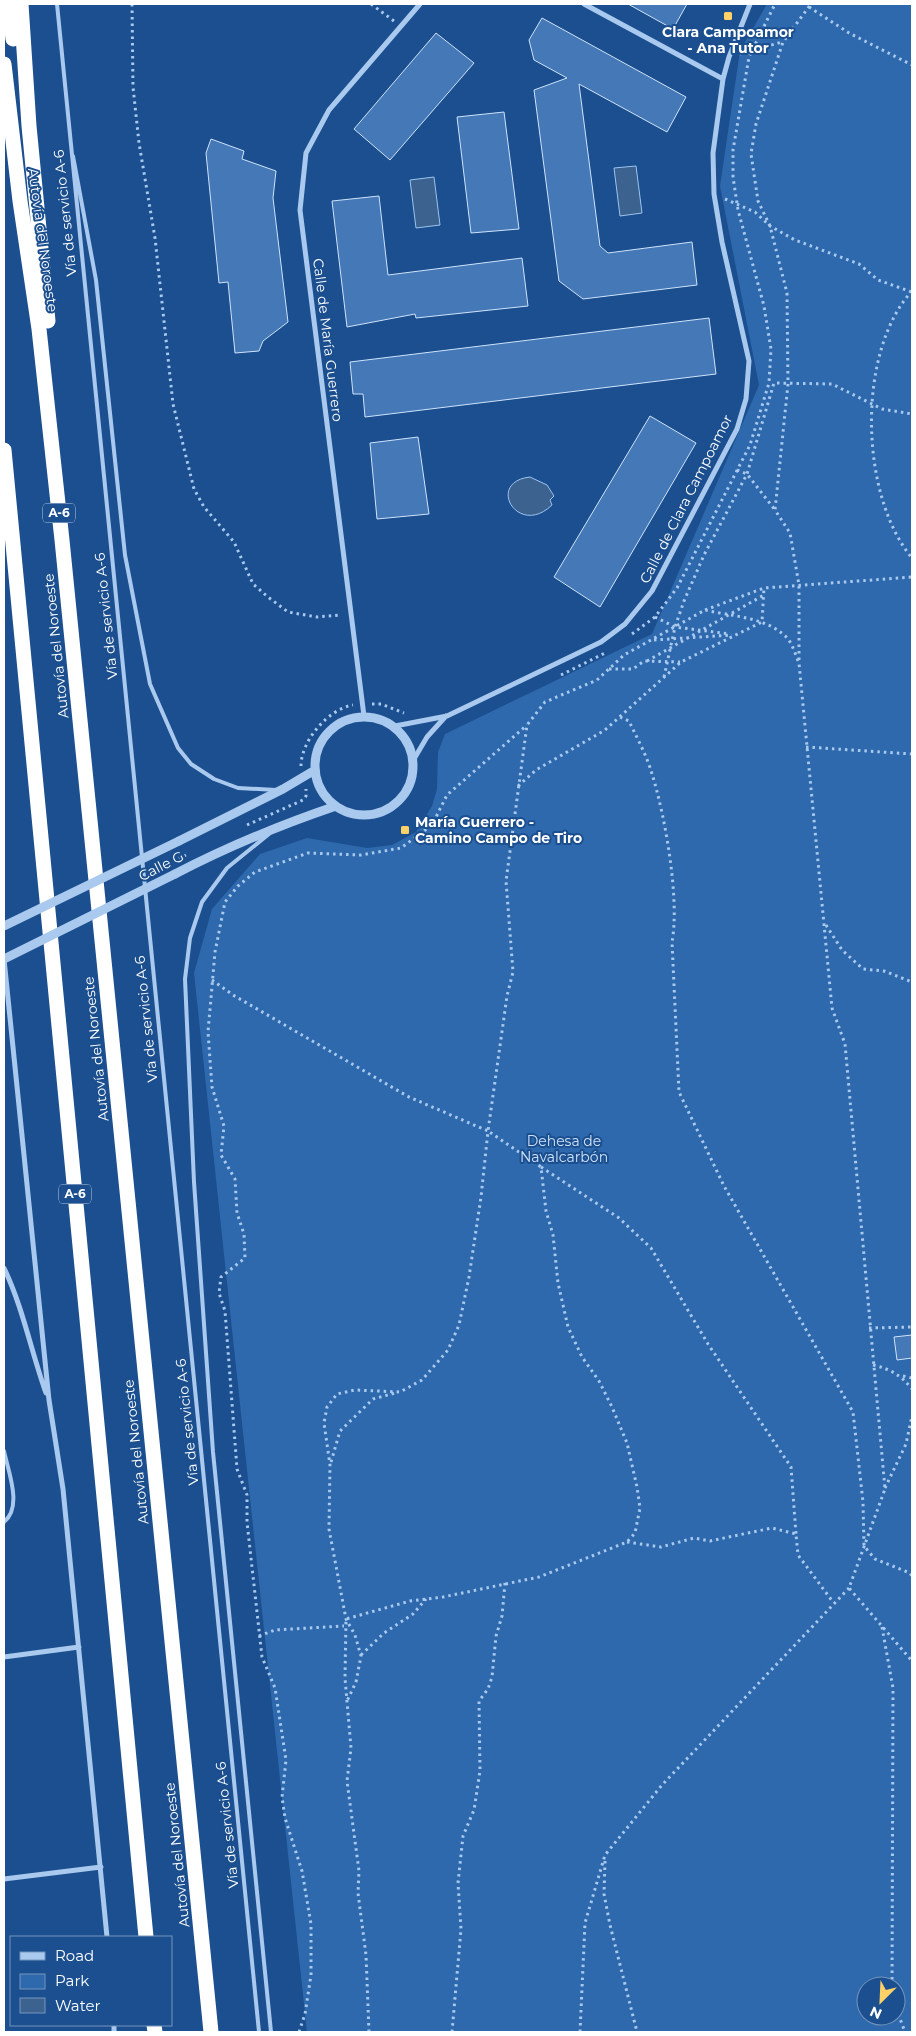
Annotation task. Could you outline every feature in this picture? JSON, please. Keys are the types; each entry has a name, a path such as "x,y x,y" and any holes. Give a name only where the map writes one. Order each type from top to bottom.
{"highway":[{"path":"10,4 17,68 29,126"},
{"path":"21,4 29,126 112,959 106,989"},
{"name":"Autovía del Noroeste","path":"4,64 20,201 41,348 211,2032"},
{"name":"A-6","path":"4,450 146,1936"}],"street":[{"name":"Calle de María Guerrero","path":"364,716 300,210 306,153 329,110 420,4"},
{"path":"584,4 723,79"},
{"name":"Calle de Clara Campoamor","path":"395,726 447,716 602,642 625,624 652,591 737,429 746,399 749,362 722,242 714,194 714,144 723,79 729,57 750,4"},
{"path":"364,716 376,718 395,726 410,746 414,759 414,772 410,785 403,797 394,806 380,813 365,815 349,813 336,806 321,790 315,770 317,752 329,731 351,718 364,716"},
{"name":"Calle de Clara Campoamor","path":"414,759 427,737 447,716"},
{"name":"Calle G","path":"4,926 283,789 315,770"},
{"name":"Calle G","path":"4,959 191,866 282,824 336,806"},
{"path":"4,959 49,1400 63,1489 107,1936"},
{"path":"4,1268 23,1313 34,1360 49,1400"},
{"path":"4,1657 79,1647"},
{"path":"4,1879 101,1866"}],"lane":[{"name":"Vía de servicio A-6","path":"57,4 259,2032"},
{"path":"68,128 96,280 125,555 150,684 178,748 191,764 214,779 238,788 283,789"},
{"path":"271,2032 213,1452 194,1182 185,979 190,938 202,902 227,868 282,824"},
{"path":"4,1450 14,1503 12,1512 4,1522"}],"path":[{"path":"132,4 133,87 139,143 156,247 173,404 194,489 204,507 234,542 253,584 268,597 288,612 317,617 351,614"},
{"path":"370,4 402,26"},
{"path":"736,635 675,627 655,617 677,588 750,445 770,383 771,349 764,306 746,246 737,203 733,177 733,150 738,110 752,51 775,4"},
{"path":"775,510 788,384 787,293 770,226 758,201 751,154 756,124 782,42 810,6 849,33 912,65"},
{"path":"729,57 782,42"},
{"path":"714,194 755,212 770,226 813,247 859,264 878,280 912,292 893,322 879,356 871,403 873,450 878,484 890,524 912,558"},
{"path":"664,677 675,627 704,555 747,474 774,383 832,384 882,408 912,414"},
{"path":"737,470 747,474 790,533 800,585 799,663 806,747 832,1008 845,1044 872,1365 885,1489"},
{"path":"299,2032 306,2014 311,1975 311,1924 302,1871 284,1818 282,1797 286,1760 275,1688 262,1658 247,1522 247,1496 237,1469 225,1311 219,1293 221,1277 244,1258 244,1234 237,1213 235,1179 221,1155 224,1126 212,1086 208,1032 215,952 225,902 238,886 255,872 308,853 361,855 401,848 432,825 447,795 527,725 545,702 597,680 624,655 705,610 764,588 912,577"},
{"path":"762,622 764,588"},
{"path":"609,669 633,670 726,615 764,595"},
{"path":"705,610 762,622 784,635 791,643 799,663"},
{"path":"518,786 536,770 605,730 681,662 762,622"},
{"path":"651,640 736,635"},
{"path":"647,661 681,662"},
{"path":"300,764 313,733 334,711"},
{"path":"620,717 629,721 653,774 670,858 675,926 672,942 679,1092 724,1186 853,1412 863,1502 864,1546 875,1559 910,1573 912,1576"},
{"path":"330,1464 340,1431 373,1399 400,1392 422,1380 448,1350 459,1325 474,1242 507,996 514,972 506,881 527,725"},
{"path":"806,747 912,754"},
{"path":"270,813 303,800 306,796 306,786"},
{"path":"825,924 842,950 863,969 884,971 912,982"},
{"path":"212,980 233,995 408,1097 488,1131 619,1218 651,1248 708,1344 791,1467 798,1555 833,1602"},
{"path":"346,1619 410,1601 539,1576 627,1542 635,1533 640,1508 627,1443 599,1381 582,1357 568,1328 558,1283 553,1236 546,1211 541,1167"},
{"path":"869,1328 912,1327"},
{"path":"872,1365 912,1378"},
{"path":"903,1376 912,1389"},
{"path":"347,1702 356,1682 361,1656 355,1635 346,1619 329,1529 330,1464 324,1423 326,1407 337,1394 355,1390 400,1392"},
{"path":"580,2032 585,1923 605,1855 662,1785 833,1602 849,1588 885,1489 906,1444 912,1416"},
{"path":"627,1542 661,1547 694,1538 710,1541 772,1528 796,1534"},
{"path":"452,2032 461,1930 459,1874 464,1836 474,1810 480,1771 479,1701 488,1689 492,1677 496,1636 502,1616 505,1583"},
{"path":"849,1588 912,1661"},
{"path":"361,1656 384,1634 413,1614 426,1599"},
{"path":"346,1619 344,1626 351,1748 347,1781 359,1871 358,1893 366,1955 370,2032"},
{"path":"260,1636 276,1630 344,1626"},
{"path":"882,1626 893,1688 892,1976"},
{"path":"605,1855 604,1894 637,2032"}],"green space":[{"name":"Dehesa de Navalcarbón","path":"767,4 912,4 912,2032 307,2032 194,973 212,909 260,854 307,838 367,848 392,845 416,832 432,806 437,789 438,752 445,734 652,634 759,385 720,186 740,51"}],"water":[{"path":"636,166 642,213 620,216 614,168"},
{"path":"434,177 440,225 416,228 410,180"},
{"path":"530,477 547,485 554,496 550,500 552,505 539,513 528,515 518,512 511,505 508,497 510,488 517,481"}],"building":[{"path":"628,4 687,4 673,29"},
{"path":"542,18 686,97 667,132 579,84 600,246 608,253 692,242 697,285 583,299 559,281 534,90 567,78 534,60 529,40"},
{"path":"436,33 474,63 390,160 354,129"},
{"path":"504,112 519,229 471,233 457,117"},
{"path":"211,139 244,151 242,159 276,171 273,198 288,322 263,341 259,351 235,353 228,282 219,283 206,153"},
{"path":"379,196 388,275 522,258 528,306 416,318 415,314 347,327 332,201"},
{"path":"709,318 716,374 365,417 363,394 353,394 350,362"},
{"path":"650,416 696,443 600,607 554,577"},
{"path":"418,437 429,514 377,519 370,443"},
{"path":"912,1335 912,1358 897,1360 894,1337"}],"place":[{"name":"Clara Campoamor - Ana Tutor","path":"728,16"},
{"name":"María Guerrero - Camino Campo de Tiro","path":"405,830"}]}
